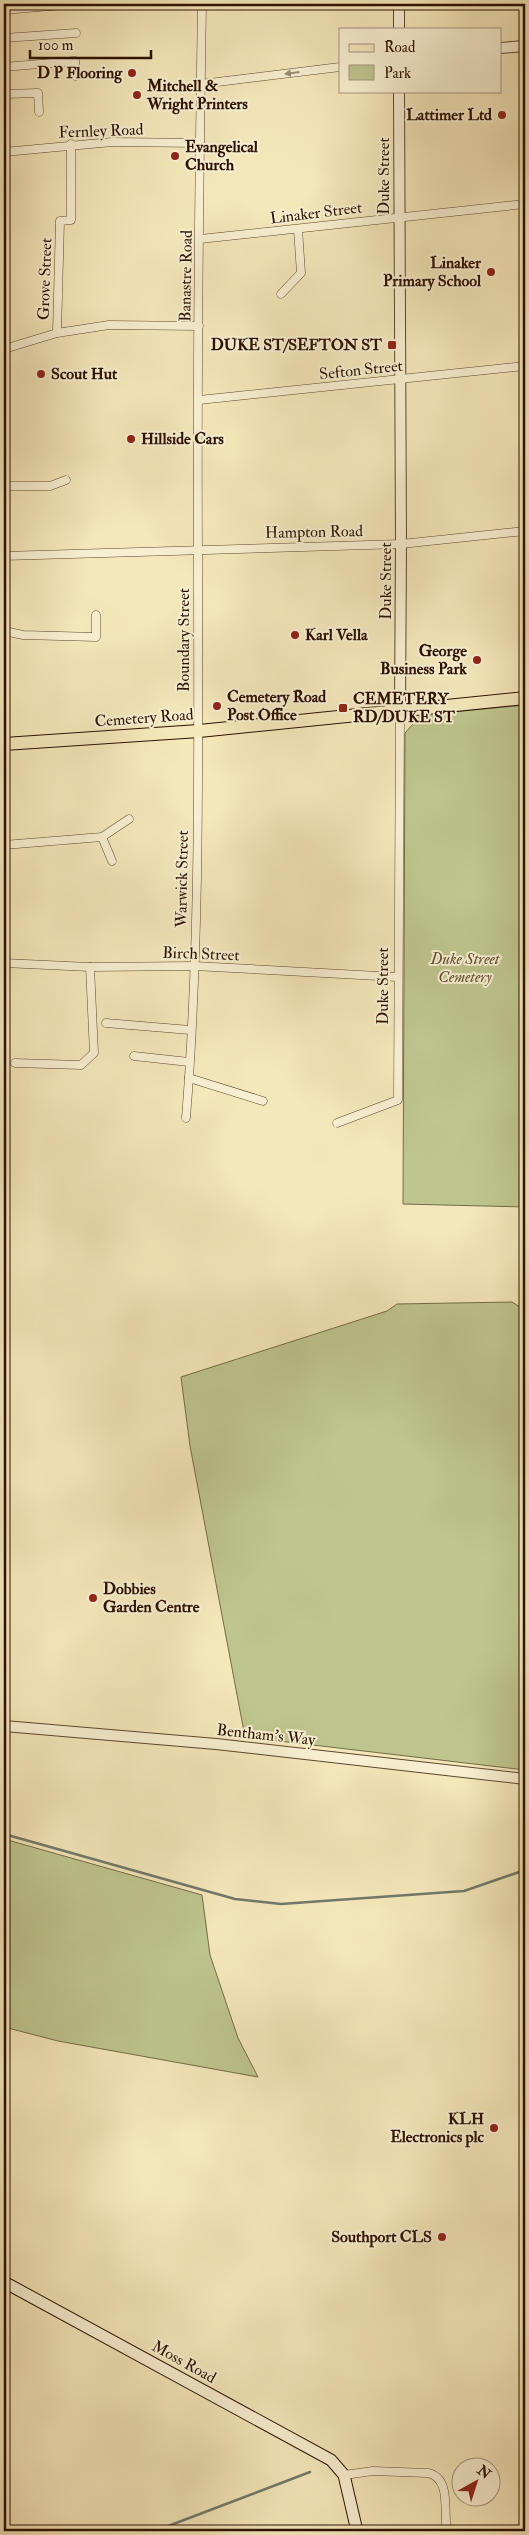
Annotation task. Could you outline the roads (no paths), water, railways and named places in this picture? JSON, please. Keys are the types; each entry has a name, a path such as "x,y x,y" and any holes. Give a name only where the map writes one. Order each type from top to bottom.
{"main road":[{"name":"Cemetery Road","path":"4,744 198,731 525,698"},
{"name":"Moss Road","path":"4,2282 331,2460 344,2475"},
{"path":"344,2475 357,2531"}],"street":[{"path":"4,10 74,4"},
{"name":"Banastre Road","path":"198,549 202,4"},
{"path":"399,4 399,28"},
{"path":"4,38 76,33"},
{"path":"502,48 525,46"},
{"path":"4,67 75,61 76,76"},
{"path":"201,84 339,67"},
{"name":"Duke Street","path":"336,1123 398,1100 397,976 401,544 398,92"},
{"path":"4,94 38,93 39,112"},
{"name":"Fernley Road","path":"4,152 71,144 112,142 200,143"},
{"name":"Grove Street","path":"57,333 60,221 71,220 71,144"},
{"name":"Linaker Street","path":"200,239 525,204"},
{"path":"281,294 301,273 298,229"},
{"path":"4,348 57,333 109,325 199,326"},
{"name":"Sefton Street","path":"199,400 525,366"},
{"path":"4,486 50,486 66,480"},
{"name":"Hampton Road","path":"4,556 401,544 525,531"},
{"name":"Boundary Street","path":"198,549 198,731"},
{"path":"4,631 24,636 96,637 96,615"},
{"name":"Warwick Street","path":"186,1118 194,966 198,731"},
{"path":"4,846 102,837 129,819"},
{"path":"102,837 112,862"},
{"name":"Birch Street","path":"4,963 90,967 194,966 397,976"},
{"path":"15,1063 81,1066 94,1053 90,967"},
{"path":"106,1023 190,1030"},
{"path":"134,1056 189,1062"},
{"path":"189,1078 263,1101"},
{"name":"Bentham's Way","path":"4,1726 216,1744 525,1779"},
{"path":"344,2475 373,2470 435,2475 443,2484 447,2531"}],"waterway":[{"path":"4,1834 235,1899 281,1904 464,1891 525,1870"},
{"path":"155,2531 310,2472"}],"place":[{"name":"D P Flooring","path":"132,73"},
{"name":"Mitchell & Wright Printers","path":"137,95"},
{"name":"Lattimer Ltd","path":"502,115"},
{"name":"Evangelical Church","path":"175,156"},
{"name":"Linaker Primary School","path":"491,272"},
{"name":"DUKE ST/SEFTON ST","path":"392,345"},
{"name":"Scout Hut","path":"41,374"},
{"name":"Hillside Cars","path":"131,439"},
{"name":"Karl Vella","path":"295,635"},
{"name":"George Business Park","path":"477,660"},
{"name":"Cemetery Road Post Office","path":"217,706"},
{"name":"CEMETERY RD/DUKE ST","path":"343,708"},
{"name":"Dobbies Garden Centre","path":"93,1598"},
{"name":"KLH Electronics plc","path":"494,2128"},
{"name":"Southport CLS","path":"442,2237"}],"park label":[{"name":"Duke Street Cemetery","path":"465,968"}]}
